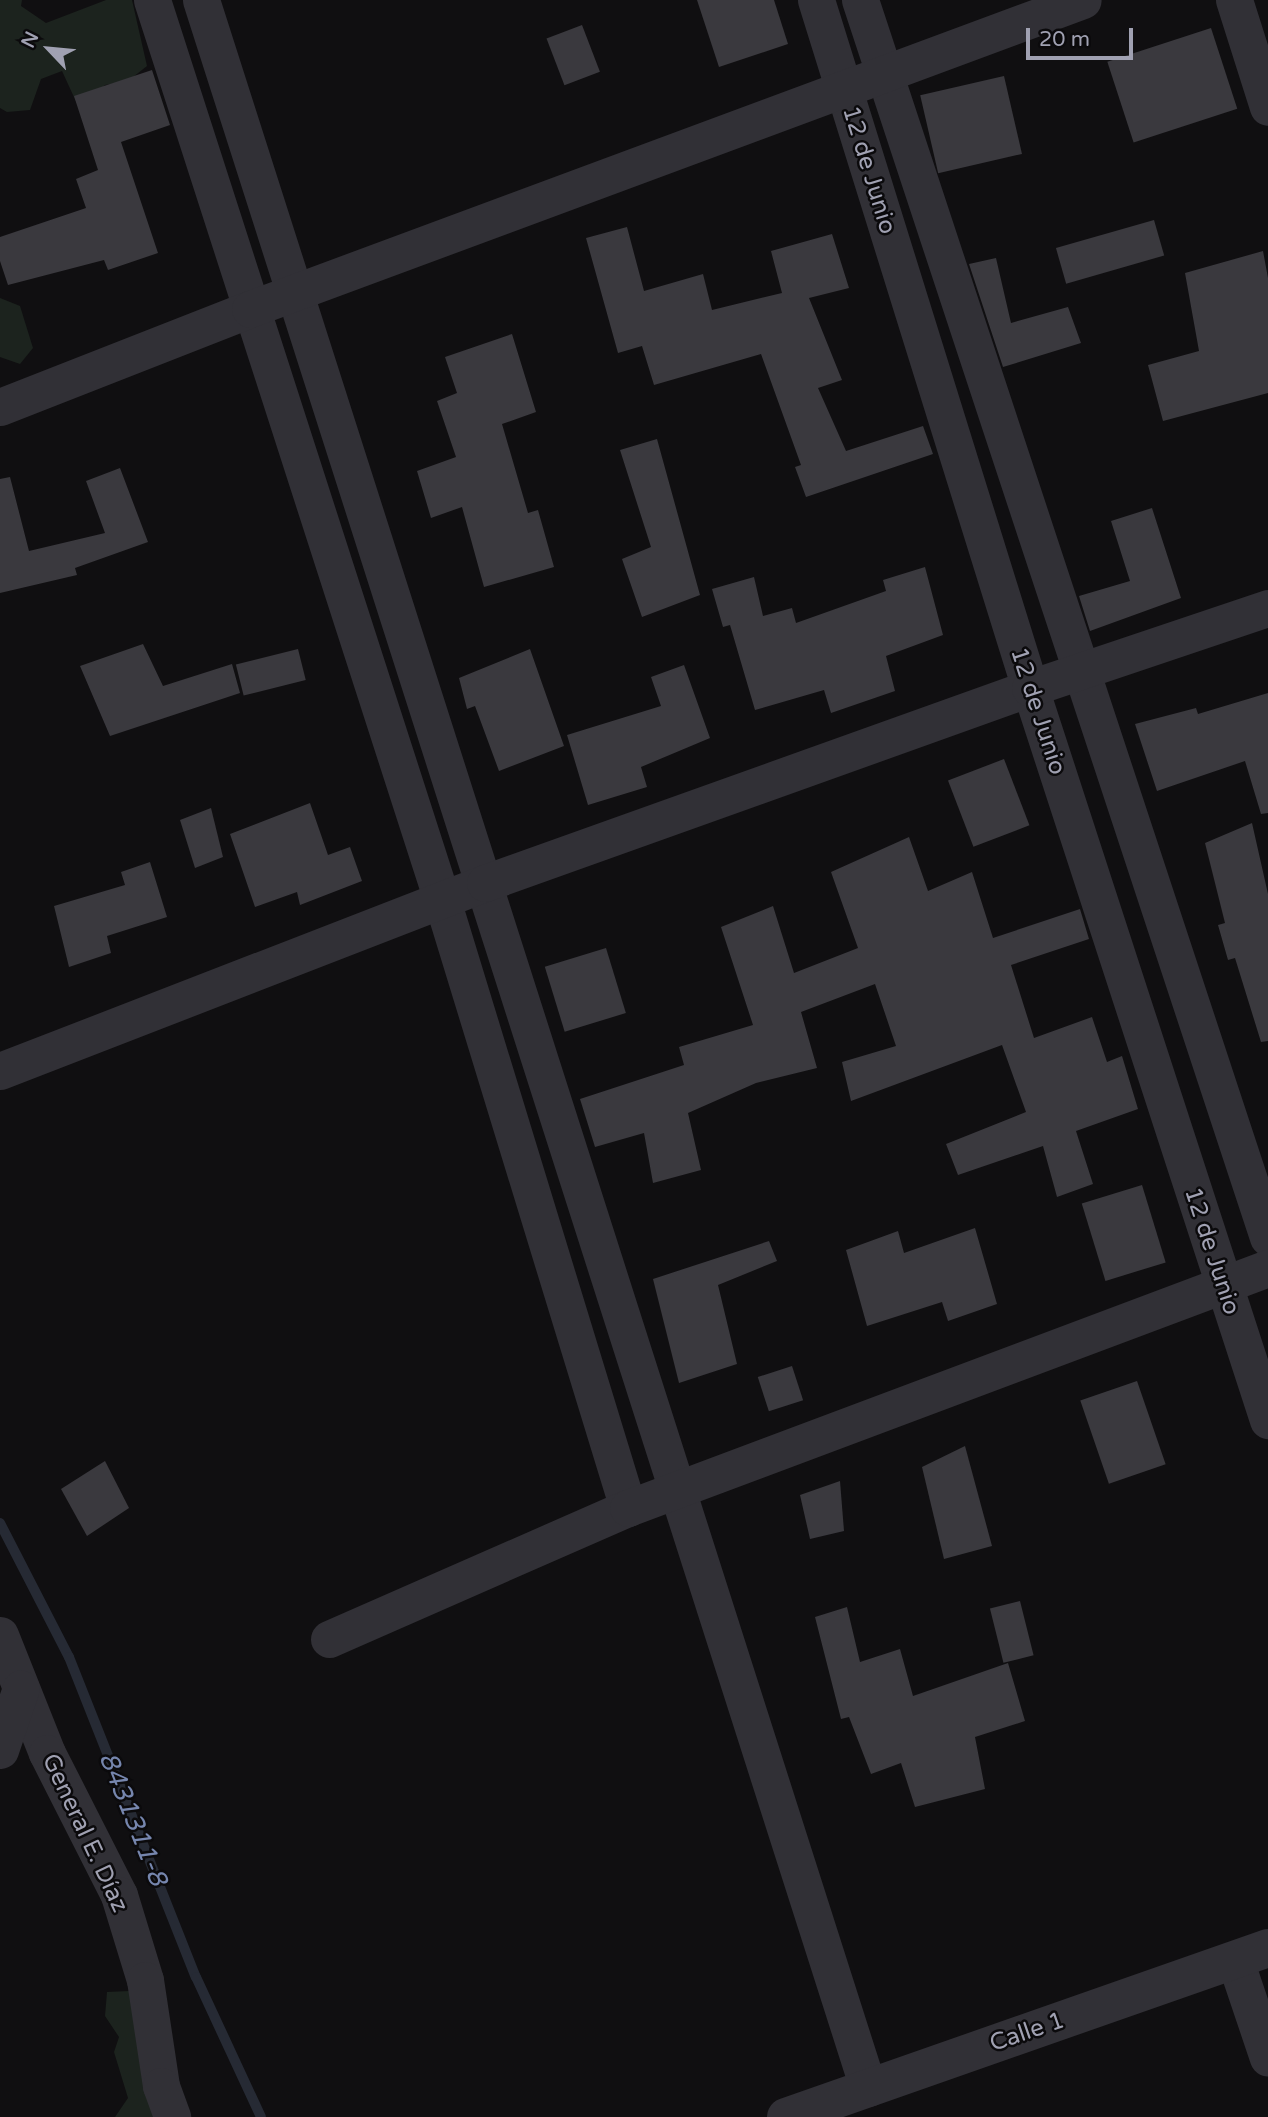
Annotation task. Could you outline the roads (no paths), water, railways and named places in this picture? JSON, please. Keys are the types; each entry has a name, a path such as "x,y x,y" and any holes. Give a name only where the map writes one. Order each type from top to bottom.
{"street":[{"path":"152,0 442,900 628,1508"},
{"path":"201,0 680,1488 868,2088"},
{"name":"12 de Junio","path":"816,0 1030,688 1268,1420"},
{"name":"12 de Junio","path":"860,0 1268,1237"},
{"path":"0,407 250,309 843,86 1083,0"},
{"path":"1234,0 1268,107"},
{"path":"0,1071 485,883 1030,688 1081,674 1268,608"},
{"path":"329,1639 628,1508 1268,1268"},
{"name":"General E. Díaz","path":"0,1635 47,1753 118,1895 145,1980 161,2086 172,2117"},
{"path":"0,1749 21,1688"},
{"path":"1252,1954 1268,2058"},
{"name":"Calle 1","path":"786,2117 1252,1954"}],"waterway":[{"name":"8431311-8","path":"0,1523 69,1657 196,1977 261,2117"}]}
